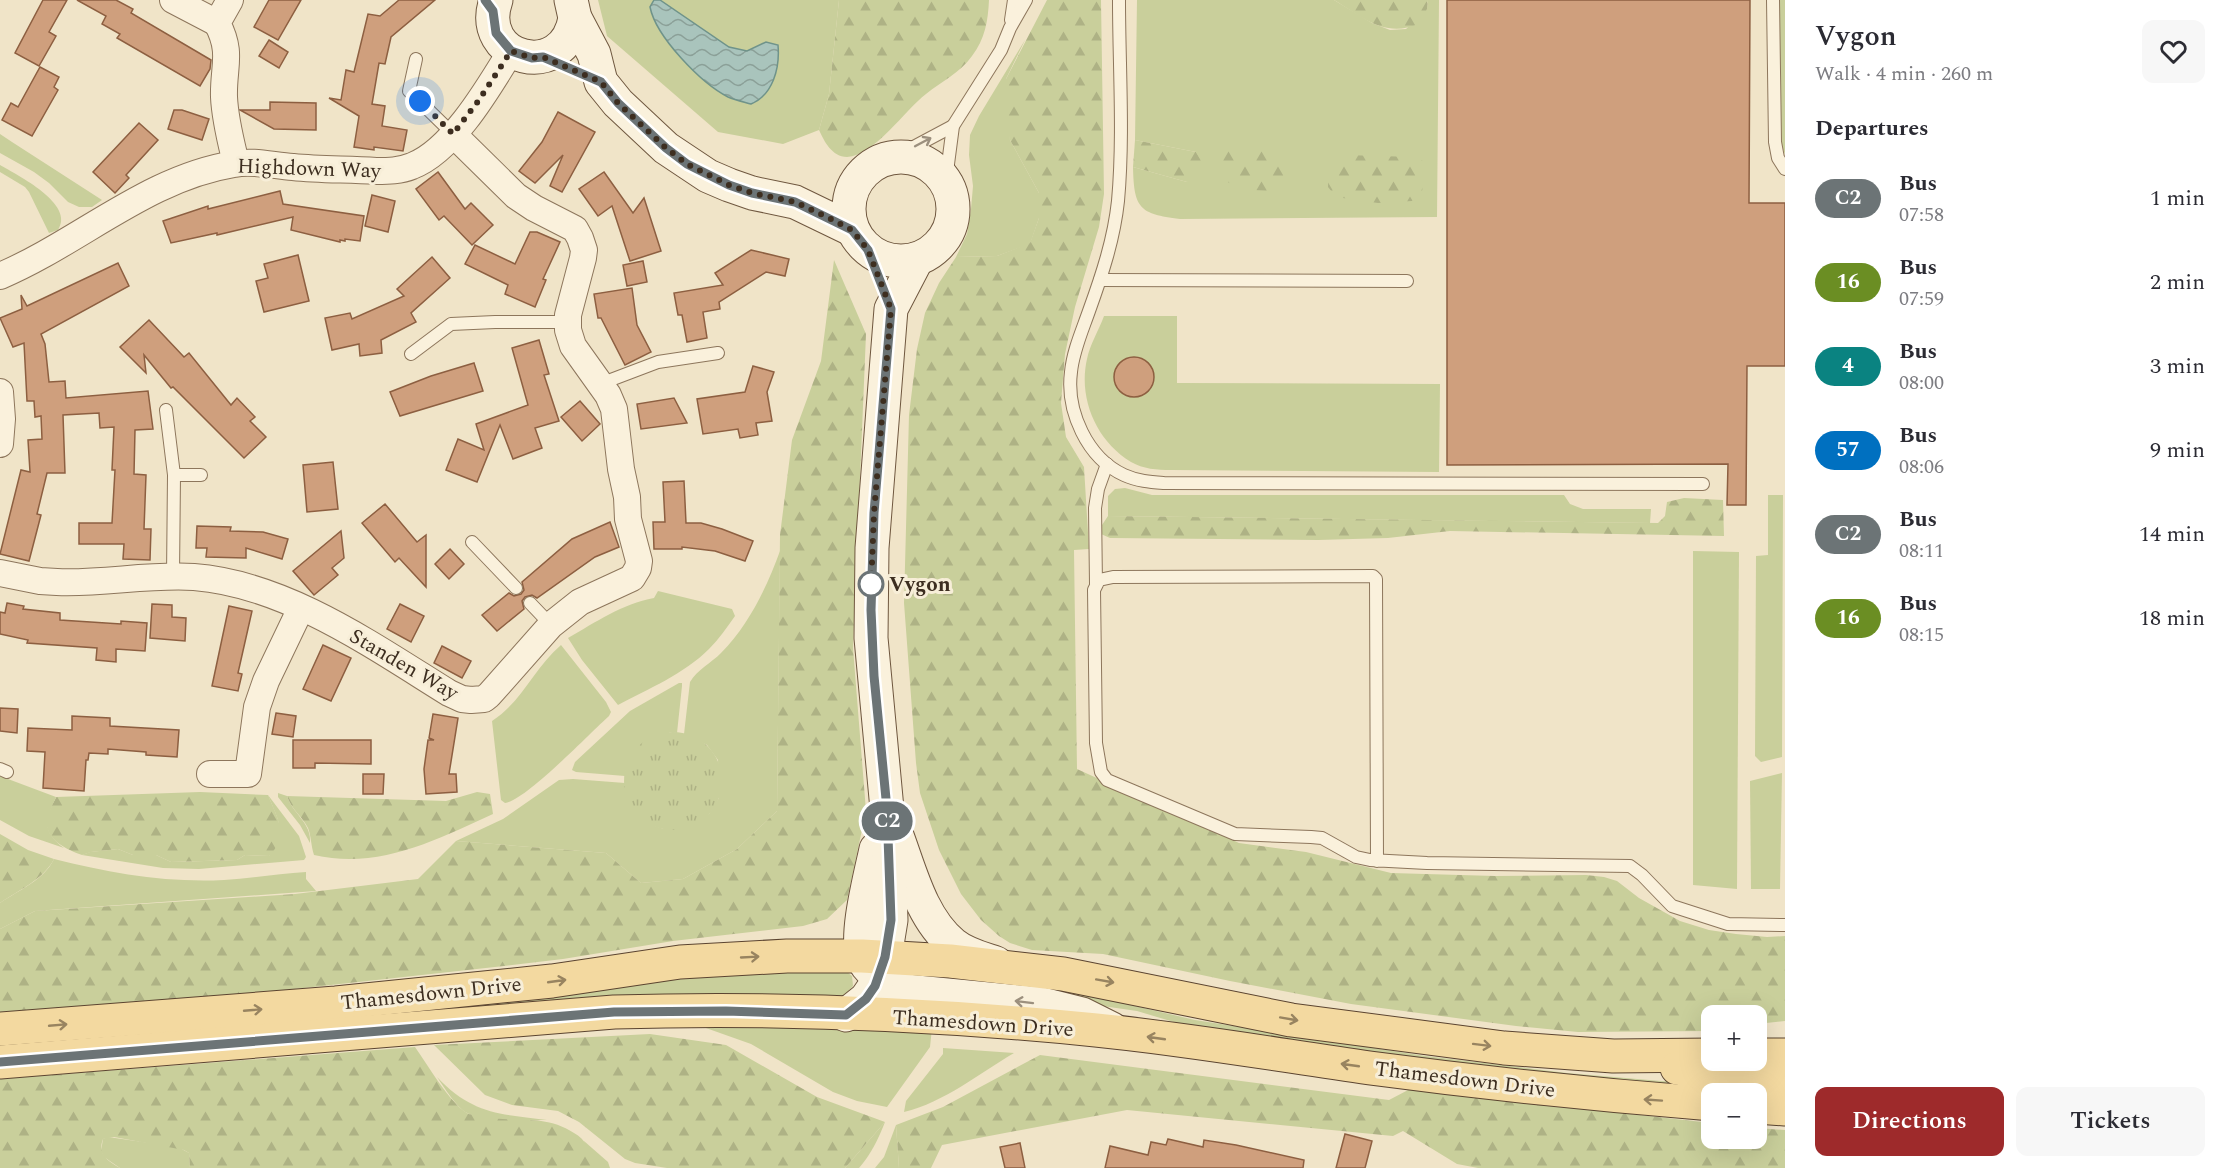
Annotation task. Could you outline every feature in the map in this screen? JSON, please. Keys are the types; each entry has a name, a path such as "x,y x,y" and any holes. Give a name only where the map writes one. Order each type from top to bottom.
{"main road":[{"name":"Thamesdown Drive","path":"0,1029 347,1002 552,981 680,962 766,957 1006,967 1117,983 1291,1020 1504,1048 1613,1056 1701,1055"},
{"name":"Thamesdown Drive","path":"0,1062 614,1012 716,1011 951,1019 1119,1033 1491,1083 1607,1096 1701,1103"},
{"path":"1767,1055 1785,1055"},
{"path":"1613,1056 1712,1074 1785,1079"},
{"path":"1767,1108 1785,1109"}],"street":[{"path":"173,0 218,23 225,41 228,56 224,96 236,163"},
{"path":"218,23 230,0"},
{"path":"491,4 496,33 511,51 532,58 543,57 563,45 574,28 573,5"},
{"path":"573,5 589,40 601,82 618,103 666,148 708,176 744,191 795,202 860,240 883,258 899,261 916,259 930,253 940,243 948,231 952,216 952,202 948,188 939,174 926,164 910,158 893,158 878,162 865,171 855,184 850,198 849,214 860,240 891,309"},
{"name":"Highdown Way","path":"0,276 63,245 121,208 167,185 189,176 236,163 397,171 421,162 453,134 479,100 511,51"},
{"path":"543,57 601,82"},
{"path":"453,134 516,196 568,225 579,234 584,250 583,258 567,322"},
{"path":"795,202 855,184"},
{"path":"916,259 891,309 874,513 871,610 874,676 887,809 922,903 941,931 952,944 964,951 1006,967"},
{"name":"Standen Way","path":"0,573 40,581 69,583 173,576 217,579 272,595 332,623 462,699 484,699 495,690 551,625 580,602 632,578 638,568 638,555 628,519 614,409 600,384 573,346 567,322"},
{"path":"0,392 2,419 0,444"},
{"path":"210,774 258,775 257,707 266,681 301,608"},
{"path":"846,1015 866,999 875,986 875,963 862,925 868,883 887,809"},
{"path":"875,963 894,987 906,991 1042,1004 1082,1014 1119,1033"}],"lane":[{"path":"1010,28 1014,0"},
{"path":"948,188 948,164 953,126 1001,50 1026,0"},
{"path":"1119,0 1118,200 1113,237 1078,342 1071,372 1071,401 1082,432 1098,457 1123,475 1144,481 1164,483 1703,484"},
{"path":"1773,0 1775,142 1778,158 1785,169"},
{"path":"416,59 409,91 453,134"},
{"path":"893,158 953,126"},
{"path":"1100,280 1407,281"},
{"path":"411,354 451,324 567,322"},
{"path":"600,384 658,362 718,353"},
{"path":"166,410 174,475 173,576"},
{"path":"1107,464 1098,489 1095,508 1096,584 1094,590 1096,743 1101,772 1107,780 1235,834 1322,838 1356,856 1377,861 1630,866 1672,906 1728,924 1785,925"},
{"path":"174,475 201,475"},
{"path":"472,542 516,588"},
{"path":"1096,584 1099,580 1113,576 1373,576 1376,579 1377,861"},
{"path":"530,603 551,625"}],"green space":[{"path":"598,0 654,0 650,7 677,52 706,81 728,97 766,42 747,51 729,47 660,0 839,0 829,94 819,130 783,144 718,132 607,36"},
{"path":"839,0 989,0 983,36 967,62 918,101 868,149 847,157 833,151 819,130 829,94"},
{"path":"1047,0 1101,0 1104,194 1099,227 1075,307 1065,354 1061,403 1066,437 1084,467 1089,549 1074,550 1077,769 1239,843 1306,852 1391,873 1604,877 1617,881 1639,898 1680,921 1709,930 1736,934 1785,936 1785,1021 1767,1023 1767,1005 1701,1005 1701,1031 1578,1032 1516,1026 1351,1004 1103,954 1032,950 1010,943 981,920 961,894 939,850 920,793 904,603 909,415 917,349 925,313 939,283 956,257 997,256 1030,243 1039,218 1039,193 1010,140 1002,109 1006,79"},
{"path":"1137,0 1334,0 1372,23 1390,30 1406,29 1427,9 1428,0 1439,0 1437,217 1180,219 1147,211 1141,206 1135,192 1133,167 1187,182 1196,152 1135,140"},
{"path":"1334,0 1428,0 1427,9 1419,24 1395,29 1375,24"},
{"path":"1779,0 1785,0 1785,154 1781,145 1778,122"},
{"path":"1025,40 1006,79 1010,140 1039,193 1039,218 1030,244 997,256 956,257 967,234 971,209 973,186 969,155 970,135"},
{"path":"0,134 102,200 92,207 79,207 68,202 34,172 0,153"},
{"path":"1135,140 1196,152 1203,163 1199,177 1187,182 1133,167"},
{"path":"1232,148 1270,152 1285,158 1291,170 1291,180 1279,192 1241,189 1222,179 1217,168 1220,158"},
{"path":"1344,155 1414,157 1425,162 1422,192 1412,201 1378,203 1336,197 1328,187 1329,165"},
{"path":"0,165 31,183 52,201 59,210 61,220 58,230 49,233 29,192 25,187 0,172"},
{"path":"834,260 866,334 853,648 866,811 847,900 827,919 803,926 673,941 504,966 258,993 0,1012 0,929 35,911 295,894 418,879 456,841 606,853 641,883 683,879 737,849 777,811 780,535 792,440 821,361"},
{"path":"1104,316 1177,316 1177,383 1440,384 1439,472 1166,470 1150,469 1131,462 1108,443 1099,430 1092,417 1085,389 1087,359"},
{"path":"1125,488 1152,495 1564,495 1570,504 1583,509 1651,509 1650,523 1108,516 1108,496 1115,489"},
{"path":"1768,495 1783,495 1782,757 1761,762 1755,756 1756,556 1768,555"},
{"path":"1684,498 1723,500 1724,536 1450,531 1388,538 1318,540 1110,538 1101,534 1102,525 1108,516 1658,523 1665,516 1667,502"},
{"path":"780,551 777,811 737,849 683,879 641,883 606,853 456,841 503,819 559,780 625,783 633,808 655,826 664,829 709,814 719,798 718,760 707,745 684,734 690,682 700,670 721,653 740,631 763,592"},
{"path":"1693,551 1739,552 1737,889 1693,885"},
{"path":"658,591 732,609 735,616 716,641 699,658 665,680 618,705 582,660 568,638 620,609 654,598"},
{"path":"561,645 606,702 611,712 542,779 527,791 505,803 501,800 492,721 512,704"},
{"path":"682,683 682,686 677,733 670,732 626,770 625,776 572,770 575,762 630,711"},
{"path":"673,732 692,736 707,747 718,762 722,781 718,800 707,815 692,826 673,830 654,826 639,815 628,800 624,781 628,762 639,747 654,736"},
{"path":"1782,773 1780,889 1751,889 1750,781"},
{"path":"0,776 56,797 48,825 52,836 64,848 29,836 0,820"},
{"path":"200,792 268,795 280,826 279,841 269,856 245,855 237,860 171,862 156,855 133,855 118,849 82,855 58,843 47,827 48,814 56,797"},
{"path":"477,792 490,794 493,814 406,850 361,859 338,859 314,855 308,828 287,796 446,801"},
{"path":"278,793 287,796 305,824 310,843 300,825 278,797"},
{"path":"268,795 299,836 306,857 304,860 199,869 163,868 82,855 118,849 133,855 156,855 171,862 237,860 245,855 269,856 279,825"},
{"path":"0,834 28,850 54,859 38,878 0,903"},
{"path":"54,859 117,873 181,880 224,880 306,872 306,879 316,891 35,911 0,929 0,903 38,879"},
{"path":"847,972 852,976 853,986 844,996 836,999 0,1049 0,1042 707,976"},
{"path":"950,977 1075,992 1195,1020 1425,1056 1567,1073 1702,1083 1701,1091 1451,1065 1194,1028 1137,1011 951,984"},
{"path":"689,1022 932,1028 930,1047 887,1107 857,1101 833,1092 751,1044"},
{"path":"650,1034 726,1045 817,1097 885,1122 845,1168 667,1168 635,1163 625,1159 579,1122 558,1111 512,1105 485,1095 434,1045"},
{"path":"415,1047 446,1092 467,1113 493,1118 540,1121 562,1127 579,1136 586,1143 590,1153 591,1168 190,1168 189,1153 184,1150 114,1137 103,1139 101,1149 108,1160 120,1168 0,1168 0,1079"},
{"path":"943,1048 1014,1053 961,1087 933,1102 904,1112 906,1101 943,1054"},
{"path":"1040,1055 1389,1100 1410,1089 1701,1122 1701,1149 1767,1149 1767,1129 1785,1130 1785,1168 1478,1168 1457,1164 1403,1131 1393,1136 1127,1110 942,1145 931,1168 899,1168 896,1125 943,1107"},
{"path":"437,1077 462,1098 487,1110 500,1114 547,1120 506,1120 474,1116 459,1106"},
{"path":"1767,1086 1785,1087 1767,1091"},
{"path":"885,1122 874,1146 859,1168 845,1168"},
{"path":"896,1125 899,1168 875,1168 884,1157"},
{"path":"108,1137 178,1147 189,1153 190,1168 120,1168 104,1157 101,1151 103,1139"},
{"path":"584,1141 608,1162 610,1168 591,1168"}],"water":[{"path":"654,0 660,0 729,47 747,51 766,42 778,45 778,63 774,80 765,94 751,104 728,97 705,81 681,58 661,32 650,7"}],"building":[{"path":"43,0 67,0 49,32 56,36 39,66 15,53"},
{"path":"77,0 116,0 133,9 131,13 211,60 210,69 200,86 117,38 120,34 102,24 106,16"},
{"path":"269,0 301,0 278,40 254,27"},
{"path":"399,0 435,0 391,37 385,64 379,63 372,104 385,106 382,126 407,130 403,151 354,147 359,116 329,98 341,100 346,70 354,72 368,14 380,16"},
{"path":"1447,0 1750,0 1749,203 1785,203 1785,366 1747,366 1746,505 1727,505 1728,464 1447,465"},
{"path":"269,40 288,52 279,68 259,56"},
{"path":"40,67 59,77 54,87 58,90 32,136 2,120 11,103 18,107"},
{"path":"270,102 316,103 316,130 274,129 240,110 270,110"},
{"path":"174,110 182,110 209,119 202,140 168,129"},
{"path":"558,112 595,132 562,192 550,186 563,155 535,183 519,171 542,142"},
{"path":"139,123 158,140 126,175 129,178 115,193 93,172"},
{"path":"438,172 465,209 471,203 493,225 472,245 444,216 439,220 416,189"},
{"path":"604,172 633,213 644,198 661,251 630,261 612,206 598,216 579,189"},
{"path":"280,191 283,204 364,216 360,241 345,239 340,242 291,230 293,217 171,243 163,221 208,206 208,209"},
{"path":"372,195 395,201 388,232 365,226"},
{"path":"530,232 537,232 560,242 543,279 546,280 535,307 505,294 508,285 465,264 475,245 515,264"},
{"path":"751,250 789,259 785,276 766,272 719,302 720,309 703,312 707,338 687,342 682,315 678,315 674,293 723,285 715,273"},
{"path":"298,255 309,301 264,312 256,281 268,278 264,264"},
{"path":"432,257 450,278 411,313 416,322 381,340 382,353 360,356 359,344 332,350 325,318 350,313 352,319 404,296 397,289"},
{"path":"643,261 647,282 627,286 623,265"},
{"path":"118,263 129,286 41,334 45,344 49,382 65,381 66,398 148,391 153,429 135,430 134,474 146,475 144,529 151,529 150,560 123,559 124,544 79,544 79,523 112,523 115,470 112,470 114,427 100,428 99,413 63,415 65,473 47,473 37,514 41,515 29,561 0,554 21,470 30,472 28,440 42,439 41,416 35,417 34,401 27,401 24,343 13,347 0,318 22,309 21,295 27,306"},
{"path":"632,288 637,325 651,352 625,365 601,318 598,318 594,294"},
{"path":"149,320 184,357 189,353 231,405 237,398 255,417 250,421 266,437 244,458 173,387 171,388 144,355 146,373 120,347"},
{"path":"539,340 549,374 544,375 559,421 535,428 542,448 513,459 500,425 477,482 446,470 458,439 484,450 476,424 528,405 512,348"},
{"path":"1134,357 1148,363 1154,377 1148,391 1134,397 1120,391 1114,377 1120,363"},
{"path":"474,363 483,391 400,416 390,392"},
{"path":"753,366 774,372 767,392 772,421 756,423 758,435 740,438 738,429 703,434 697,399 745,392"},
{"path":"674,398 687,423 641,429 637,404"},
{"path":"580,401 600,424 582,441 561,417"},
{"path":"333,462 338,509 307,512 303,465"},
{"path":"684,481 686,523 701,523 753,541 745,561 715,551 682,547 682,549 654,549 653,522 665,522 663,482"},
{"path":"385,504 417,542 426,535 426,587 399,558 395,562 362,523"},
{"path":"610,522 619,547 595,557 537,598 532,595 525,597 522,601 524,609 497,631 482,615 509,593 514,596 521,594 524,590 522,582 572,539"},
{"path":"197,526 231,527 230,531 263,532 288,539 282,559 246,548 246,558 206,557 207,548 196,548"},
{"path":"341,531 344,558 332,568 338,575 314,595 293,571"},
{"path":"450,549 464,564 449,579 435,564"},
{"path":"7,603 24,606 23,609 60,613 60,620 121,624 121,621 147,623 145,651 116,649 116,662 96,660 97,648 27,643 28,640 0,634 0,612 5,613"},
{"path":"152,604 172,605 172,617 186,618 185,641 150,638"},
{"path":"400,604 424,616 411,642 387,629"},
{"path":"229,606 252,611 238,673 242,674 238,691 212,686"},
{"path":"323,645 351,658 331,701 303,689"},
{"path":"442,646 471,661 462,678 434,663"},
{"path":"0,708 18,709 17,733 0,731"},
{"path":"276,713 296,716 293,737 272,734"},
{"path":"433,714 458,718 449,774 456,774 457,792 426,794 424,769 428,740 434,740 429,738"},
{"path":"72,716 110,718 110,726 179,730 177,757 108,749 108,754 89,753 88,760 86,760 84,791 43,788 45,752 27,751 28,728 72,730"},
{"path":"293,740 371,740 371,764 315,763 315,768 293,768"},
{"path":"363,774 384,774 383,794 363,794"},
{"path":"1345,1134 1372,1141 1365,1168 1336,1168"},
{"path":"1168,1139 1203,1147 1204,1140 1236,1145 1304,1160 1303,1168 1105,1168 1110,1146 1148,1155 1151,1142 1166,1145"},
{"path":"1020,1143 1025,1168 1005,1168 1000,1147"}],"bus line":[{"name":"C2","path":"0,1062 614,1012 678,1010 846,1015 866,999 875,986 885,957 891,920 887,809 871,638 874,513 891,309 868,250 852,230 795,202 752,193 729,185 687,164 666,148 618,103 601,82 543,57 520,56 511,51 496,33 493,11 485,0"}],"place":[{"name":"Vygon","path":"871,584"}],"route":[{"path":"420,101 453,134 479,100 511,51 520,56 543,57 601,82 618,103 666,148 708,176 752,193 795,202 852,230 868,250 891,309 874,513 871,588 871,584"}]}
